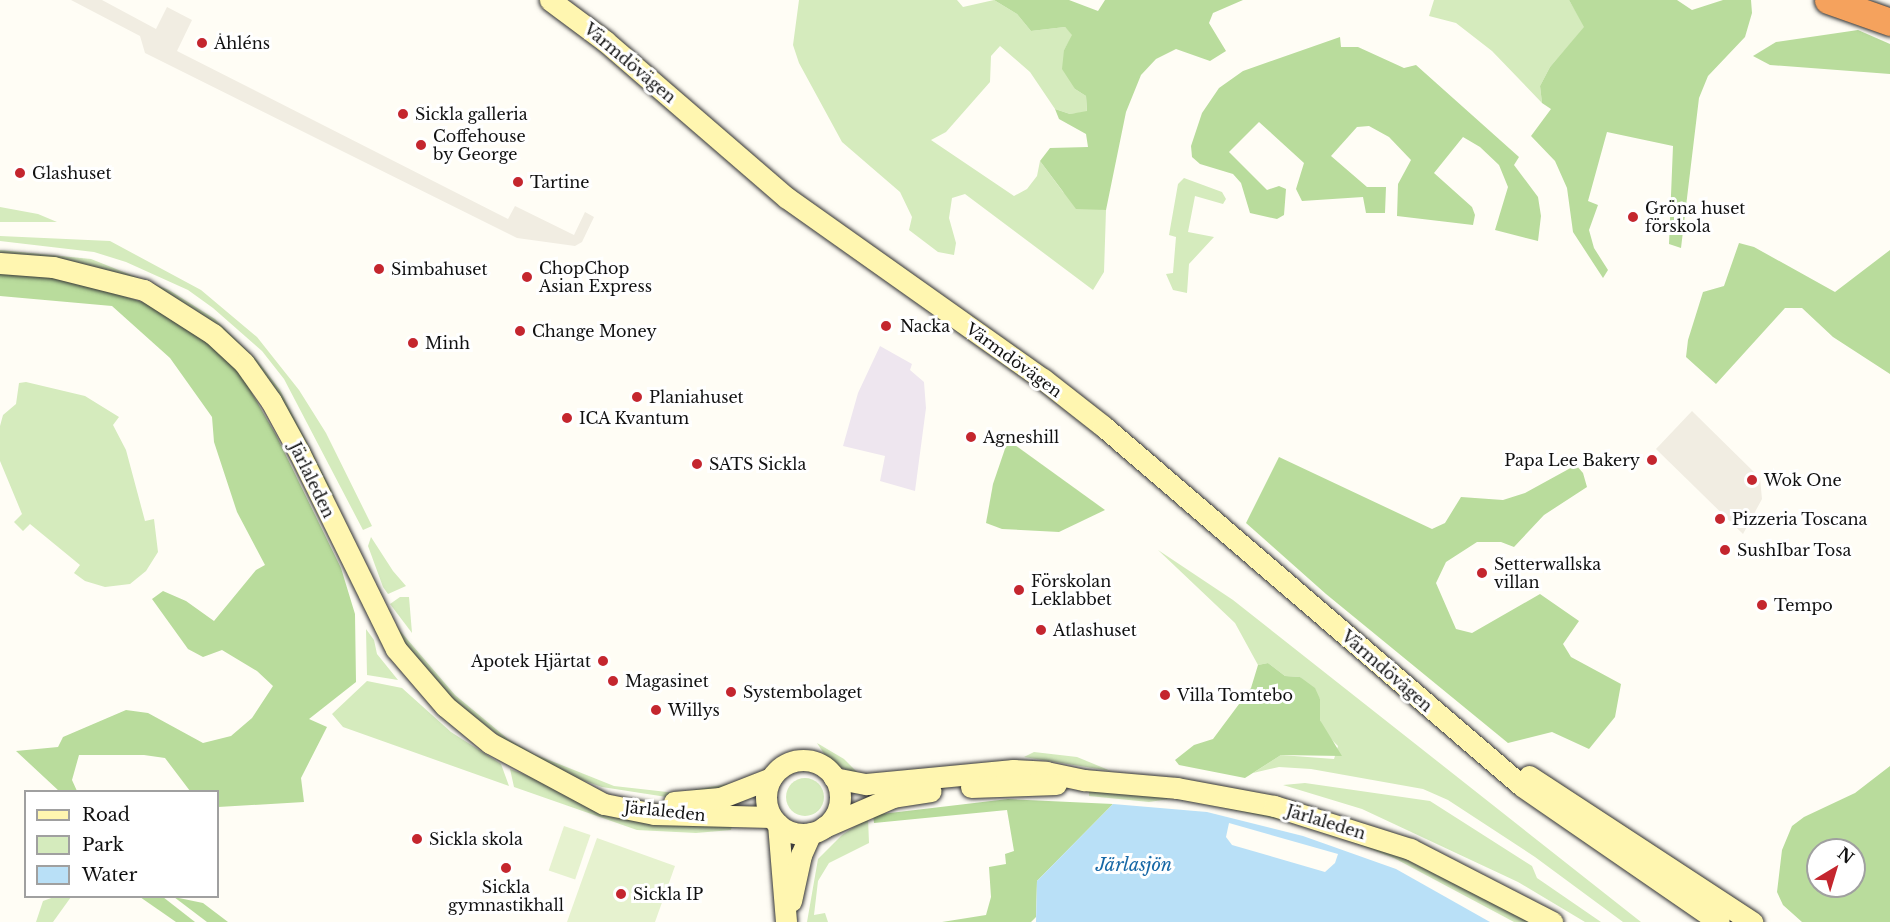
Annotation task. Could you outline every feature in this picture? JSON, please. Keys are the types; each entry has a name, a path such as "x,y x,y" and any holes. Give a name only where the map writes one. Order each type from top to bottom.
{"highway":[{"path":"1828,0 1890,22"}],"main road":[{"name":"Värmdövägen","path":"550,0 605,41 787,198 1043,379 1103,426 1522,786 1719,922"},
{"name":"Järlaleden","path":"0,263 53,267 134,286 178,308 213,334 244,363 271,401 372,608 409,667 445,706 490,743 604,804 654,814 774,820"},
{"name":"Värmdövägen","path":"1464,738 1572,801 1752,922"},
{"path":"802,760 825,768 834,778 839,805 801,855 786,922 774,820 766,797 771,778 780,768 802,760"},
{"name":"Järlaleden","path":"834,778 867,784 1013,770 1046,771 1083,780 1177,788 1274,806 1348,828 1459,871 1552,922"},
{"name":"Järlaleden","path":"565,783 656,803 720,798 771,778"},
{"name":"Järlaleden","path":"818,830 893,797 946,788 1052,785 1083,780"},
{"path":"774,820 788,831 818,830"}],"shaded area":[{"path":"71,0 102,0 156,29 167,7 192,20 177,51 508,219 515,206 574,235 585,212 594,217 582,242 575,246 517,238 145,53 140,36"},
{"path":"880,346 912,364 910,370 924,382 926,408 915,491 880,481 885,456 843,446 858,393"},
{"path":"1692,411 1760,478 1762,499 1743,534 1656,449"}],"green space":[{"path":"799,0 957,0 963,7 994,0 1017,14 1031,31 1065,27 1073,35 1064,50 1075,89 1086,96 1087,112 1070,114 1055,109 1030,72 1000,46 991,56 990,82 946,132 931,140 1014,196 1027,189 1037,176 1040,161 1063,192 1090,207 1106,210 1104,272 1093,290 965,194 952,198 949,218 956,243 954,255 938,252 909,230 912,217 900,192 842,142 799,63 793,45"},
{"path":"994,0 1069,0 1098,11 1105,0 1243,0 1213,13 1209,23 1226,51 1210,61 1176,49 1156,59 1141,75 1126,112 1106,210 1076,209 1040,161 1050,148 1088,147 1086,134 1059,119 1055,109 1070,114 1087,111 1086,96 1075,89 1062,69 1064,50 1072,35 1065,27 1031,31 1017,14"},
{"path":"1434,0 1569,0 1585,27 1550,67 1540,86 1542,103 1492,51 1456,23 1429,16"},
{"path":"1569,0 1677,0 1692,10 1723,0 1751,0 1752,13 1745,37 1708,76 1699,98 1681,248 1669,244 1673,146 1607,132 1588,201 1598,205 1589,230 1594,248 1608,270 1603,278 1573,232 1567,188 1555,161 1531,136 1551,109 1542,103 1540,86 1550,67 1584,27"},
{"path":"1858,30 1890,44 1890,74 1770,65 1753,56 1776,42"},
{"path":"1340,37 1341,47 1358,47 1404,68 1416,65 1519,157 1514,165 1538,197 1541,216 1538,241 1495,230 1508,187 1499,165 1480,147 1463,137 1434,173 1472,207 1475,215 1473,225 1397,216 1398,184 1411,160 1389,137 1369,126 1357,127 1331,156 1367,187 1386,187 1385,213 1366,213 1363,197 1302,201 1296,189 1304,163 1259,122 1229,152 1267,190 1279,186 1286,189 1284,215 1277,219 1250,213 1241,183 1233,174 1200,164 1192,157 1191,146 1202,113 1219,88 1243,71"},
{"path":"1184,178 1222,192 1226,199 1223,204 1195,196 1188,232 1214,237 1189,264 1187,293 1173,290 1166,274 1173,273 1176,237 1169,235 1178,184"},
{"path":"0,207 38,214 57,222 0,222"},
{"path":"0,236 110,241 201,290 257,337 299,390 326,433 372,526 363,530 284,379 262,351 213,308 188,290 126,262 94,252 0,241"},
{"path":"1739,243 1754,247 1835,292 1890,250 1890,374 1833,337 1802,308 1785,308 1716,384 1686,357 1688,340 1703,292 1724,286"},
{"path":"0,250 91,259 169,290 215,319 257,360 280,390 337,501 228,335 194,309 121,274 41,257 0,255"},
{"path":"0,274 57,274 163,309 214,345 242,376 276,435 341,568 355,614 356,682 309,719 327,727 301,778 304,802 219,807 219,790 189,790 165,758 144,755 79,755 72,780 77,790 58,790 16,751 58,747 63,737 126,710 148,713 203,743 231,736 252,718 273,686 257,671 222,650 203,657 188,649 152,599 163,591 186,601 214,621 256,570 265,565 237,512 214,442 212,417 170,358 112,306 0,296"},
{"path":"26,382 85,396 119,417 113,425 126,450 145,521 154,519 158,552 146,571 130,584 105,587 85,581 74,573 80,565 30,524 23,531 14,522 22,514 0,461 0,426 3,415 16,404 19,383"},
{"path":"1008,440 1105,510 1059,532 1002,529 986,523 993,484"},
{"path":"1279,457 1432,529 1445,523 1461,497 1503,500 1525,493 1576,465 1583,473 1587,487 1544,515 1514,547 1501,542 1477,542 1446,562 1436,583 1456,629 1472,633 1540,594 1579,621 1563,644 1571,657 1621,684 1615,717 1589,749 1552,732 1508,743 1326,594 1246,523"},
{"path":"371,537 393,571 406,586 388,594 383,587 368,546"},
{"path":"1158,550 1233,600 1641,922 1623,922 1535,857 1448,800 1423,789 1311,769 1279,767 1253,773 1281,755 1334,759 1338,746 1326,734 1320,720 1320,699 1300,677 1285,676 1268,663 1258,665 1235,623"},
{"path":"400,597 409,597 412,633 390,604"},
{"path":"389,618 455,695 508,739 534,754 614,786 676,793 727,784 728,789 673,798 602,787 565,774 511,745 449,697 392,631"},
{"path":"366,629 374,640 377,654 398,680 367,675"},
{"path":"1268,663 1285,676 1300,677 1315,688 1320,699 1320,720 1342,756 1281,755 1245,778 1179,765 1175,760 1194,745 1213,739 1251,688 1258,665"},
{"path":"367,681 402,688 451,732 501,764 509,786 343,727 332,714"},
{"path":"817,743 844,759 860,775 830,763"},
{"path":"1034,752 1077,757 1111,771 1024,757"},
{"path":"1890,766 1890,922 1802,922 1783,905 1777,892 1782,850 1792,826 1804,817 1855,793"},
{"path":"510,769 577,795 733,822 731,830 696,833 637,830 514,787"},
{"path":"805,778 812,779 818,784 823,790 823,804 818,810 812,815 805,816 798,815 792,810 787,804 786,797 787,790 792,784 798,779"},
{"path":"1305,783 1430,801 1532,866 1537,878 1601,922 1585,922 1518,882 1362,809 1283,785"},
{"path":"1089,791 1161,792 1253,808 1306,825 1176,798 1149,802 1089,796"},
{"path":"1008,799 1113,804 1037,881 1036,917 1031,922 942,922 986,915 991,897 989,867 1006,864 1005,854 1014,851 1007,810 874,823 873,815"},
{"path":"868,818 869,843 829,863 818,881 814,915 825,913 828,922 807,922 818,859 842,835"},
{"path":"564,826 590,835 575,880 549,870"},
{"path":"1318,829 1395,854 1531,922 1514,922 1394,858"},
{"name":"Sickla IP","path":"597,838 675,866 655,922 567,922"},
{"path":"51,898 70,898 53,922 36,922 43,901"},
{"path":"141,898 164,898 195,922 176,922"},
{"path":"175,898 203,903 228,922 207,922"}],"water":[{"name":"Järlasjön","path":"1113,804 1207,812 1303,836 1396,869 1490,922 1036,922 1037,881"}],"pier":[{"path":"1229,823 1338,854 1335,863 1325,872 1232,845 1226,837"}],"place":[{"name":"Åhléns","path":"202,43"},
{"name":"Sickla galleria","path":"403,114"},
{"name":"Coffehouse by George","path":"421,145"},
{"name":"Glashuset","path":"20,173"},
{"name":"Tartine","path":"518,182"},
{"name":"Gröna huset förskola","path":"1633,217"},
{"name":"Simbahuset","path":"379,269"},
{"name":"ChopChop Asian Express","path":"527,277"},
{"name":"Nacka","path":"886,326"},
{"name":"Change Money","path":"520,331"},
{"name":"Minh","path":"413,343"},
{"name":"Planiahuset","path":"637,397"},
{"name":"ICA Kvantum","path":"567,418"},
{"name":"Agneshill","path":"971,437"},
{"name":"Papa Lee Bakery","path":"1652,460"},
{"name":"SATS Sickla","path":"697,464"},
{"name":"Wok One","path":"1752,480"},
{"name":"Pizzeria Toscana","path":"1720,519"},
{"name":"SushIbar Tosa","path":"1725,550"},
{"name":"Setterwallska villan","path":"1482,573"},
{"name":"Förskolan Leklabbet","path":"1019,590"},
{"name":"Tempo","path":"1762,605"},
{"name":"Atlashuset","path":"1041,630"},
{"name":"Apotek Hjärtat","path":"603,661"},
{"name":"Magasinet","path":"613,681"},
{"name":"Systembolaget","path":"731,692"},
{"name":"Villa Tomtebo","path":"1165,695"},
{"name":"Willys","path":"656,710"},
{"name":"Sickla skola","path":"417,839"},
{"name":"Sickla gymnastikhall","path":"506,868"},
{"name":"Sickla IP","path":"621,894"}]}
